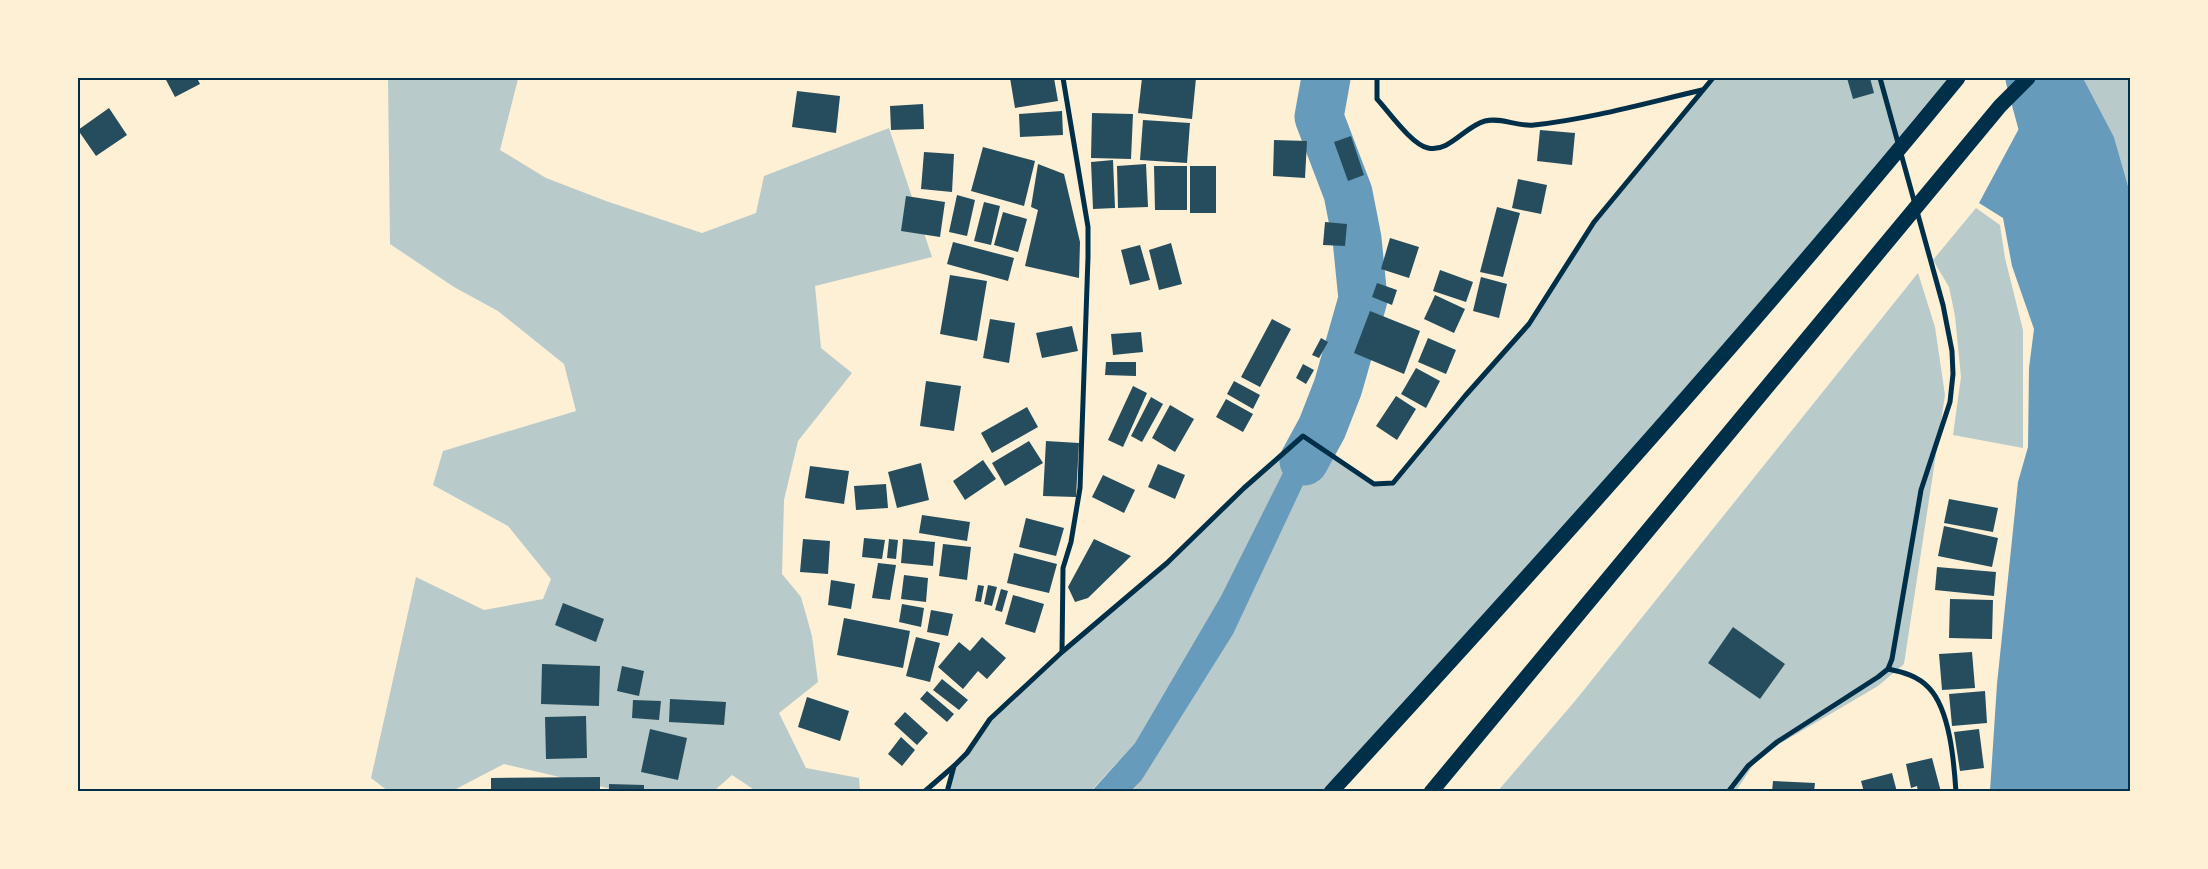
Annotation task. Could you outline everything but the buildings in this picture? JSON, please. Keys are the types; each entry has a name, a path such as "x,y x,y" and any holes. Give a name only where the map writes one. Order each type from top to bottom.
{"highway":[{"path":"1331,792 1567,534 1840,222 1958,78"},
{"path":"1431,792 2000,106 2028,78"}],"street":[{"path":"1062,652 1063,568 1071,542 1080,488 1088,257 1088,227 1063,78"},
{"path":"1377,78 1377,99 1419,146 1431,149 1449,144 1464,131 1483,121 1496,119 1531,126 1569,121 1702,90"},
{"path":"924,792 967,753 990,719 1062,652 1167,563 1303,436 1374,484 1393,483 1465,396 1529,324 1594,222 1713,78"},
{"path":"1728,792 1748,766 1777,742 1878,677 1888,668 1892,659 1899,626 1921,490 1950,402 1953,374 1952,350 1943,305 1880,78"},
{"path":"1888,668 1918,678 1937,698 1949,738 1954,763 1956,792"},
{"path":"947,792 954,766"}],"shaded area":[{"path":"388,78 518,79 500,150 546,178 606,201 702,233 756,213 764,176 889,128 932,257 815,286 821,348 852,373 798,441 784,500 782,574 801,597 812,636 818,682 779,713 806,768 859,778 860,791 756,791 732,775 714,791 620,791 504,764 452,791 388,791 371,778 416,577 484,610 543,599 551,579 508,526 433,485 443,451 576,411 564,364 498,311 454,287 390,244"},
{"path":"1713,78 1958,78 1331,791 1131,792 1141,781 1321,449 1374,484 1393,483 1529,324 1594,222"},
{"path":"2083,78 2130,78 2130,193 2114,137"},
{"path":"1976,208 2000,225 2005,258 2023,330 2023,448 1953,435 1961,377 1955,316 1949,287 1933,260"},
{"path":"1918,273 1935,327 1945,395 1904,664 1878,686 1759,756 1736,791 1497,792 1575,701"},
{"path":"1303,436 1221,596 1135,743 1091,791 947,792 954,766 990,719 1062,652 1167,563"}],"water":[{"path":"2046,78 2083,78 2114,137 2130,193 2130,791 1990,791 1997,684 2018,482 2028,447 2029,368 2034,329 2012,266 2003,218 1979,203"},
{"path":"1328,397 1340,406 1233,634 1141,781 1131,791 1091,792 1135,743 1221,596 1318,403"}],"waterway":[{"path":"1304,461 1322,428 1338,387 1363,299 1357,239 1348,193 1319,117 1326,78"},
{"path":"2030,78 2053,163"}]}
